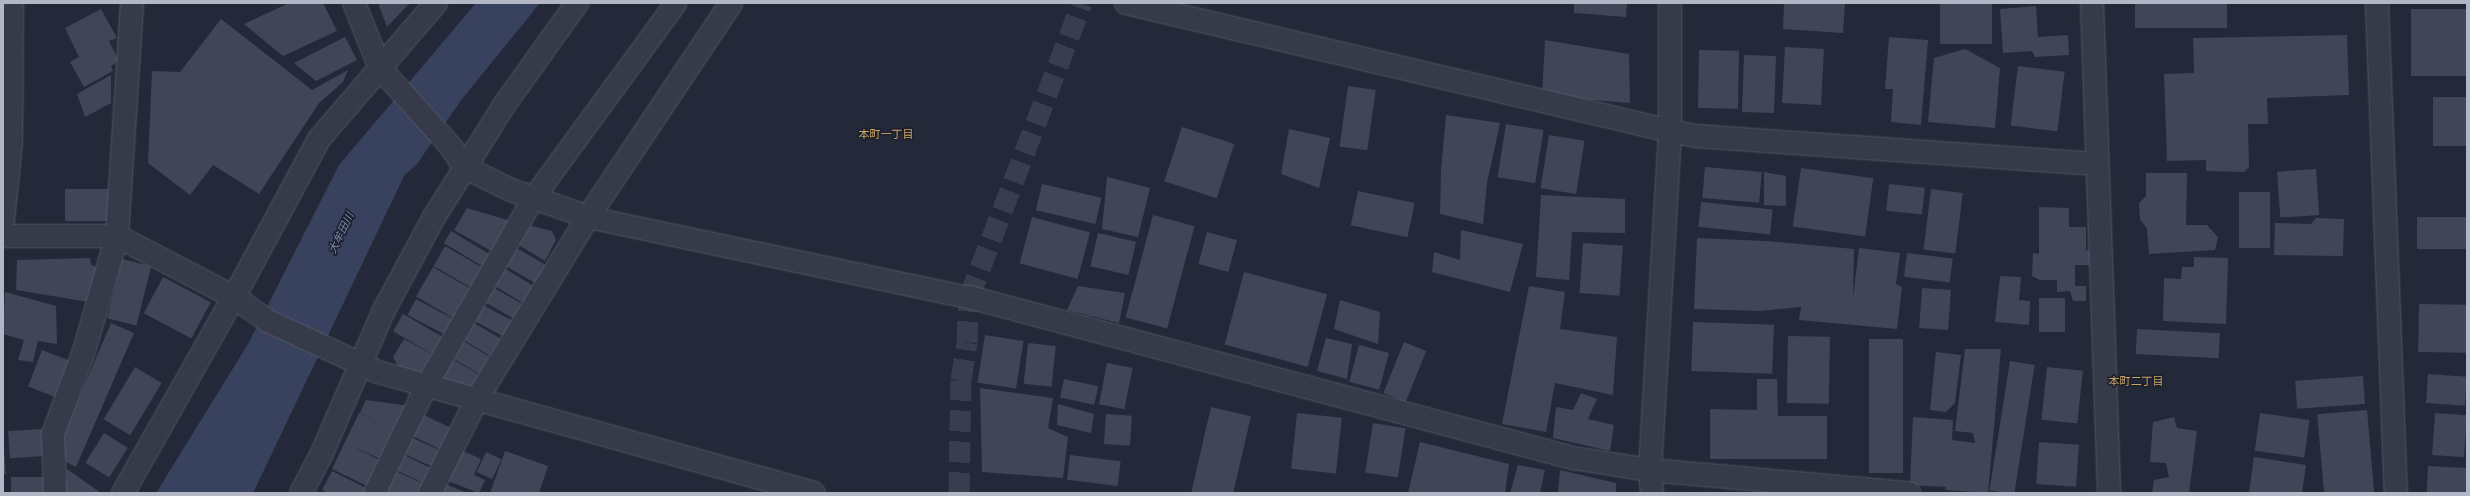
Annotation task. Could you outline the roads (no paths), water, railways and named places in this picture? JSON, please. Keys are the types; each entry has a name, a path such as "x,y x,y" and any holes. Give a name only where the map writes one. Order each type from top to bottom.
{"street":[{"path":"3,220 11,143 12,3"},
{"path":"55,493 53,434 84,351 117,236 132,3"},
{"path":"354,3 380,68 452,148 464,167 511,190 534,196 588,217 969,297 1573,458 1650,470 1910,493"},
{"path":"123,493 234,297 320,139 436,3"},
{"path":"301,493 321,455 351,361 385,308 464,167 577,3"},
{"path":"374,493 426,385 534,196 675,3"},
{"path":"430,493 477,399 588,217 731,3"},
{"path":"1126,3 1696,136 2096,164"},
{"path":"1652,493 1650,470 1670,131 1670,3"},
{"path":"2092,3 2096,164 2109,493"},
{"path":"2377,3 2396,493"},
{"path":"3,236 117,236 234,297 268,321 351,361 426,385 813,493"}],"water":[{"name":"大牟田川","path":"476,3 540,3 462,99 417,164 404,176 253,493 156,493 248,344 339,165"}],"tunnel":[{"path":"959,493 961,380 967,342 969,297 1082,3"}],"district":[{"name":"本町一丁目","path":"886,134"},
{"name":"本町二丁目","path":"2136,381"}]}
